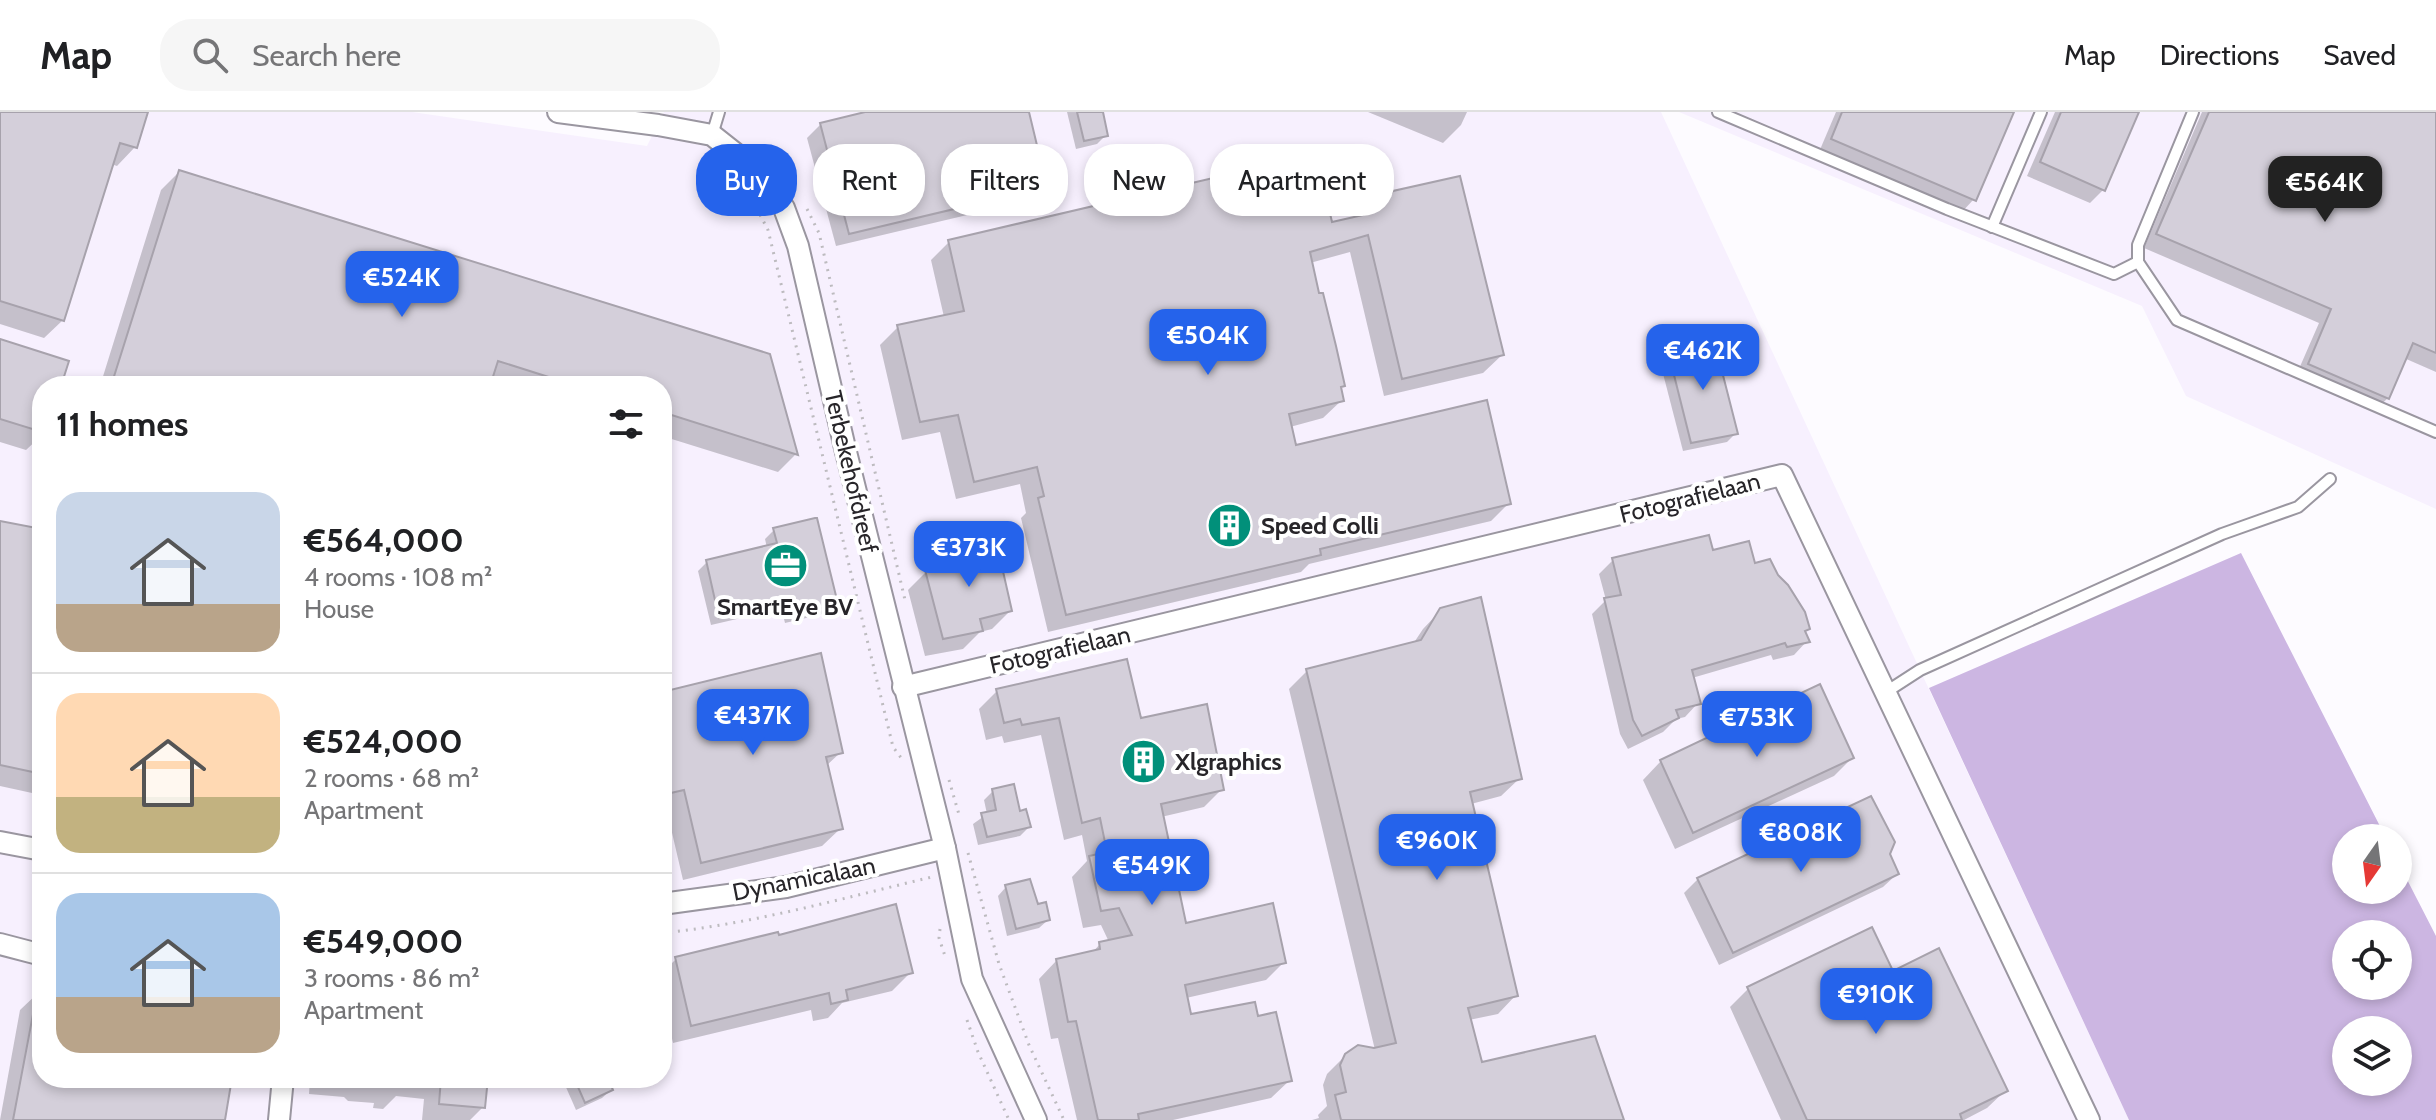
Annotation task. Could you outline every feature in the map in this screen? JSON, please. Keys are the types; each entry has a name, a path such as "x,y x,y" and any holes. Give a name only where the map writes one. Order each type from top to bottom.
{"street":[{"name":"Terbekehofdreef","path":"558,112 712,135 760,173 784,208 798,246 903,687 945,848 972,979 1036,1120"},
{"name":"Fotografielaan","path":"903,687 1782,475 2089,1120"},
{"path":"0,842 32,848"},
{"name":"Dynamicalaan","path":"672,903 786,887 945,848"},
{"path":"0,944 32,952"},
{"path":"279,1120 282,1088"}],"lane":[{"path":"712,135 719,112"},
{"path":"1718,112 1992,227 2114,274 2138,262"},
{"path":"1992,227 2041,112"},
{"path":"2193,112 2138,245 2138,262 2177,320 2436,432"},
{"path":"1886,692 1920,670 2222,534 2298,507 2330,479"}],"path":[{"path":"761,216 768,230 886,721 893,747 902,759"},
{"path":"967,850 999,964 1029,1045 1064,1120"},
{"path":"672,932 788,911 934,876"}],"shaded area":[{"path":"0,112 412,112 647,146 664,112 1661,112 2129,1120 0,1120"},
{"path":"1679,112 2436,112 2436,509 2186,396 2142,306"},
{"path":"2241,553 2379,824 2332,824 2332,904 2412,904 2412,889 2436,936 2436,1120 2129,1120 1929,688"}],"building":[{"path":"0,112 148,112 137,148 120,143 64,321 0,301"},
{"path":"865,112 1029,112 1037,144 941,144 941,212 925,216 925,144 825,144 820,123"},
{"path":"1077,112 1103,112 1108,136 1084,141"},
{"path":"1842,112 2014,112 1976,201 1831,139"},
{"path":"2061,112 2139,112 2105,191 2040,162"},
{"path":"2209,112 2436,112 2436,353 2413,343 2389,399 2308,364 2331,309 2156,234"},
{"path":"179,170 770,354 798,455 672,415 672,376 545,376 498,361 493,376 114,376"},
{"path":"1460,176 1504,355 1402,379 1368,235 1310,252 1336,346 1345,386 1341,387 1344,401 1289,414 1296,445 1487,400 1511,504 1320,549 1321,555 1066,615 1038,498 1044,496 1037,467 974,482 958,415 920,422 897,325 964,311 948,240 1051,216 1068,216 1068,212 1084,208 1084,216 1194,216 1194,183 1210,179 1210,216 1331,216 1332,222 1359,216 1394,216 1394,191"},
{"path":"844,216 925,216 849,234"},
{"path":"0,339 69,361 64,376 32,376 32,429 0,419"},
{"path":"1714,340 1738,434 1691,443 1668,351"},
{"path":"817,518 838,604 793,616 792,607 782,610 780,603 719,618 706,560 777,543 773,528"},
{"path":"0,521 32,527 32,772 0,765"},
{"path":"1709,535 1713,550 1749,541 1755,563 1770,559 1805,612 1810,629 1805,631 1810,642 1787,647 1785,643 1692,670 1701,704 1676,710 1679,718 1642,736 1633,720 1604,598 1621,595 1612,558"},
{"path":"995,536 1012,611 980,619 983,631 943,639 925,570 960,561 957,545"},
{"path":"1481,597 1522,779 1470,792 1518,996 1468,1008 1482,1062 1595,1036 1624,1120 1341,1120 1335,1095 1346,1092 1340,1065 1345,1054 1358,1045 1374,1048 1396,1043 1306,669 1421,640 1440,608"},
{"path":"821,653 843,753 826,757 843,829 701,863 684,790 672,793 672,690"},
{"path":"1127,659 1141,718 1207,704 1224,790 1161,804 1186,923 1273,903 1286,963 1185,985 1191,1014 1255,1002 1258,1016 1276,1012 1292,1081 1138,1114 1139,1120 1098,1120 1076,1021 1068,1022 1056,959 1100,949 1099,942 1132,935 1119,908 1101,911 1089,856 1107,852 1100,818 1082,823 1059,718 1022,725 1020,719 1004,723 996,689"},
{"path":"1820,684 1854,758 1693,833 1660,760"},
{"path":"1014,784 1020,811 1026,809 1031,827 987,837 981,813 996,810 992,789"},
{"path":"1871,796 1895,842 1890,854 1899,874 1733,953 1697,878"},
{"path":"1030,879 1038,904 1046,902 1050,920 1016,929 1005,885"},
{"path":"896,904 913,973 846,990 848,1000 831,1004 829,993 691,1026 675,957 778,932 779,935"},
{"path":"1872,927 1893,971 1939,948 2008,1091 1960,1114 1962,1120 1807,1120 1747,987"},
{"path":"32,1020 32,1088 230,1088 225,1120 13,1120"},
{"path":"440,1088 487,1088 485,1108 439,1104"},
{"path":"578,1088 612,1088 613,1090 585,1103"}],"place":[{"name":"Speed Colli","path":"1230,526"},
{"name":"SmartEye BV","path":"785,565"},
{"name":"Xlgraphics","path":"1144,762"}]}
